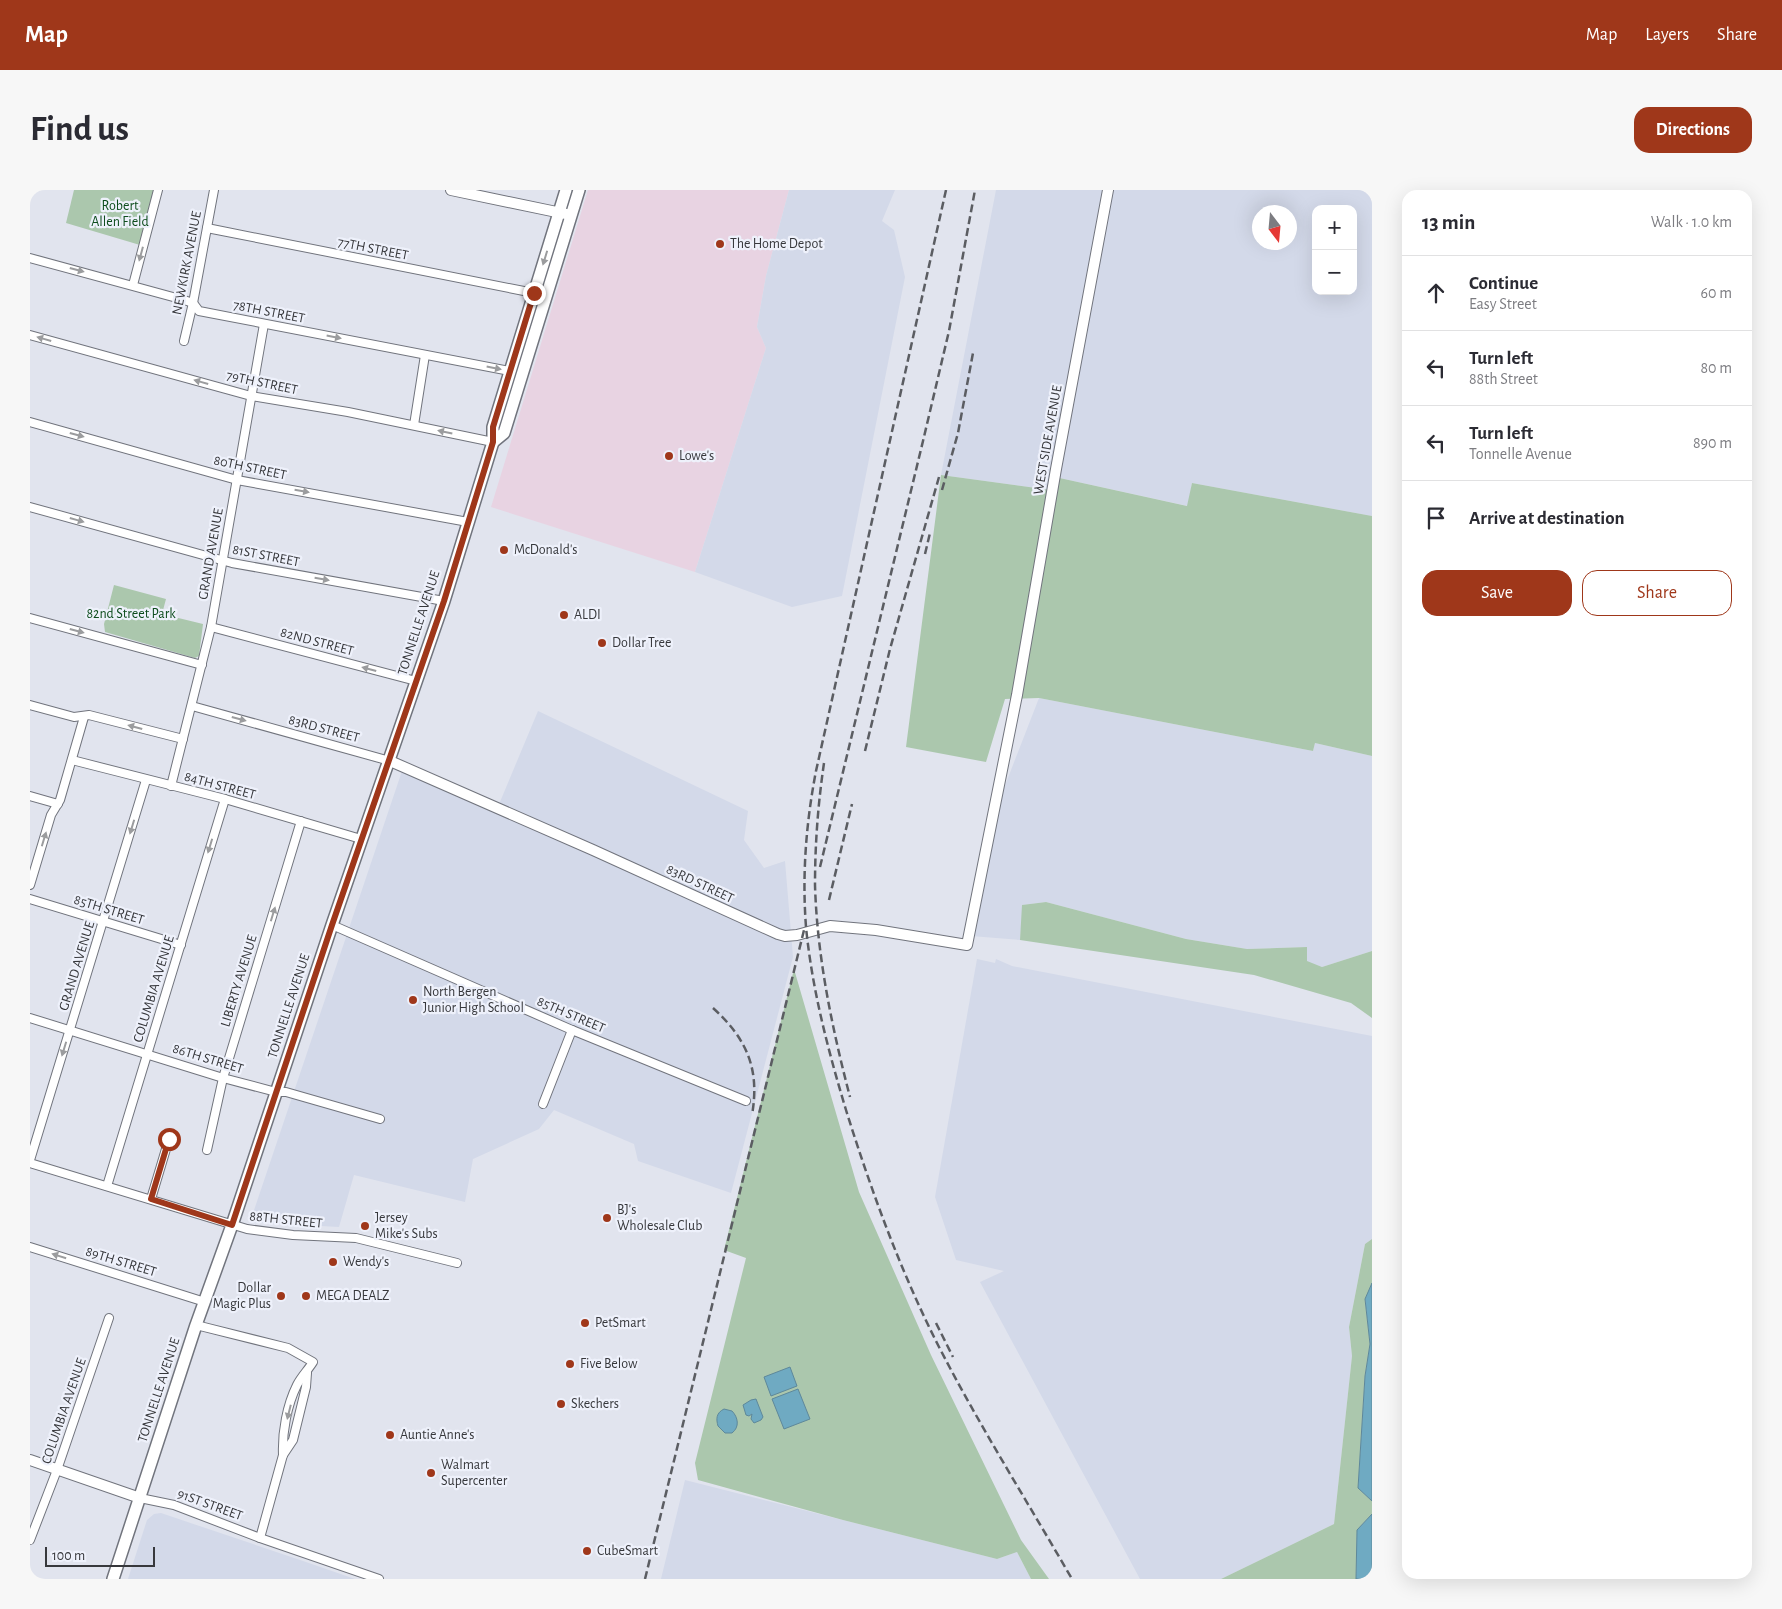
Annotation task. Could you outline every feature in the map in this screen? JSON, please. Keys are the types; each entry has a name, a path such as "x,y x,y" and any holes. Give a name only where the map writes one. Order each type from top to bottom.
{"main road":[{"name":"TONNELLE AVENUE","path":"113,1579 196,1325 232,1225 361,839 390,761 444,601 493,442 493,427 566,190"},
{"name":"TONNELLE AVENUE","path":"493,442 504,433 579,190"}],"street":[{"path":"133,285 158,190"},
{"name":"NEWKIRK AVENUE","path":"184,341 214,190"},
{"path":"450,190 571,215"},
{"name":"WEST SIDE AVENUE","path":"1017,695 1056,469 1108,190"},
{"name":"77TH STREET","path":"207,228 534,293"},
{"name":"78TH STREET","path":"30,258 193,303 199,311 510,371"},
{"name":"GRAND AVENUE","path":"171,786 211,627 264,324"},
{"name":"79TH STREET","path":"30,335 251,396 348,412 493,442"},
{"path":"414,425 425,355"},
{"name":"80TH STREET","path":"30,422 237,480 468,522"},
{"name":"81ST STREET","path":"30,507 223,561 444,601"},
{"path":"30,618 202,665"},
{"name":"82ND STREET","path":"211,627 416,681"},
{"name":"83RD STREET","path":"192,706 390,761 778,934 785,936 797,935 830,926 876,930 966,946 1017,695"},
{"path":"30,705 74,717 84,717 89,714 183,739"},
{"path":"30,885 51,815 58,804 84,717"},
{"name":"84TH STREET","path":"72,760 301,821 361,839"},
{"name":"GRAND AVENUE","path":"30,1161 33,1142 70,1030 146,780"},
{"path":"30,796 58,804"},
{"name":"COLUMBIA AVENUE","path":"107,1186 224,800"},
{"name":"LIBERTY AVENUE","path":"208,1150 223,1078 301,821"},
{"name":"85TH STREET","path":"30,899 180,944"},
{"name":"85TH STREET","path":"332,925 572,1030 746,1101"},
{"name":"86TH STREET","path":"30,1018 223,1078 276,1092 286,1092 380,1119"},
{"path":"543,1104 572,1030"},
{"path":"151,1199 169,1139"},
{"name":"88TH STREET","path":"30,1161 232,1225 254,1230 356,1238 457,1263"},
{"name":"89TH STREET","path":"30,1247 205,1302"},
{"name":"COLUMBIA AVENUE","path":"30,1540 57,1470 109,1318"},
{"path":"196,1325 288,1348 313,1362 307,1373 297,1384 292,1396 282,1438 283,1455 260,1538"},
{"name":"91ST STREET","path":"30,1460 140,1498 174,1505 260,1538 379,1579"}],"shaded area":[{"path":"588,190 789,190 766,276 757,327 766,348 695,572 491,507"},
{"path":"789,190 895,190 882,221 894,230 905,277 842,596 792,607 695,572 766,348 757,327 766,276"},
{"path":"996,190 1372,190 1372,516 1192,483 1188,506 1055,477 1051,490 941,475"},
{"path":"1039,698 1313,751 1315,743 1372,756 1372,951 1322,967 1307,962 1307,947 1247,949 1186,939 1046,902 1023,905 1020,940 971,936 992,819"},
{"path":"538,711 748,811 744,840 764,868 785,861 793,957 731,1193 638,1161 634,1144 554,1110 539,1129 473,1159 465,1202 354,1175 339,1227 250,1222 402,771 497,809"},
{"path":"977,959 995,963 996,959 1012,966 1372,1036 1372,1239 1365,1244 1349,1327 1352,1356 1334,1524 1221,1579 1140,1579 980,1282 1004,1271 956,1260 935,1197"},
{"path":"685,1480 997,1559 1017,1552 1031,1579 661,1579"},
{"path":"161,1513 355,1579 128,1579 147,1520 154,1514"}],"green space":[{"name":"Robert Allen Field","path":"74,190 154,190 140,245 66,223"},
{"path":"941,475 1051,490 1055,477 1187,506 1192,483 1372,516 1372,756 1315,743 1313,751 1039,698 1005,699 986,762 906,747"},
{"name":"82nd Street Park","path":"114,585 166,599 162,614 203,624 199,656 195,658 105,632 104,624"},
{"path":"1046,902 1186,939 1247,949 1307,947 1307,961 1322,967 1372,951 1372,1018 1351,1003 1254,975 1020,940 1022,905"},
{"path":"794,969 859,1192 931,1355 1021,1540 1049,1579 1031,1579 1017,1552 997,1559 843,1520 698,1480 695,1463 746,1258 724,1250"},
{"path":"1372,1239 1372,1283 1365,1300 1370,1344 1365,1376 1358,1488 1372,1501 1372,1514 1357,1530 1356,1579 1221,1579 1334,1524 1352,1356 1349,1327 1365,1244"}],"water":[{"path":"1372,1283 1372,1501 1358,1488 1365,1376 1370,1344 1365,1299"},
{"path":"790,1367 797,1386 771,1396 764,1377"},
{"path":"798,1389 810,1419 784,1429 772,1399"},
{"path":"756,1399 763,1417 754,1423 751,1419 752,1414 746,1415 743,1405"},
{"path":"724,1409 732,1411 737,1419 735,1431 732,1433 725,1433 718,1426 717,1416"},
{"path":"1372,1514 1372,1579 1356,1579 1357,1530"}],"railway":[{"path":"946,190 816,771 806,849 804,888 806,927 812,973 833,1065 866,1170 899,1259 924,1317 954,1375 1072,1579"},
{"path":"820,867 949,331 975,190"},
{"path":"942,490 958,433 973,353"},
{"path":"865,751 890,649 939,477"},
{"path":"925,554 930,533"},
{"path":"824,763 816,839 816,912 826,992 850,1097"},
{"path":"829,900 852,804"},
{"path":"645,1579 804,930"},
{"path":"713,1008 735,1031 748,1056 754,1083 752,1115"},
{"path":"936,1323 953,1357"}],"place":[{"name":"The Home Depot","path":"720,244"},
{"name":"Lowe's","path":"669,456"},
{"name":"McDonald's","path":"504,550"},
{"name":"ALDI","path":"564,615"},
{"name":"Dollar Tree","path":"602,643"},
{"name":"North Bergen Junior High School","path":"413,1000"},
{"name":"BJ's Wholesale Club","path":"607,1218"},
{"name":"Jersey Mike's Subs","path":"365,1226"},
{"name":"Wendy's","path":"333,1262"},
{"name":"Dollar Magic Plus","path":"281,1296"},
{"name":"MEGA DEALZ","path":"306,1296"},
{"name":"PetSmart","path":"585,1323"},
{"name":"Five Below","path":"570,1364"},
{"name":"Skechers","path":"561,1404"},
{"name":"Auntie Anne's","path":"390,1435"},
{"name":"Walmart Supercenter","path":"431,1473"},
{"name":"CubeSmart","path":"587,1551"}],"route":[{"path":"169,1139 151,1199 232,1225 361,839 444,601 493,442 493,427 534,293"}]}
